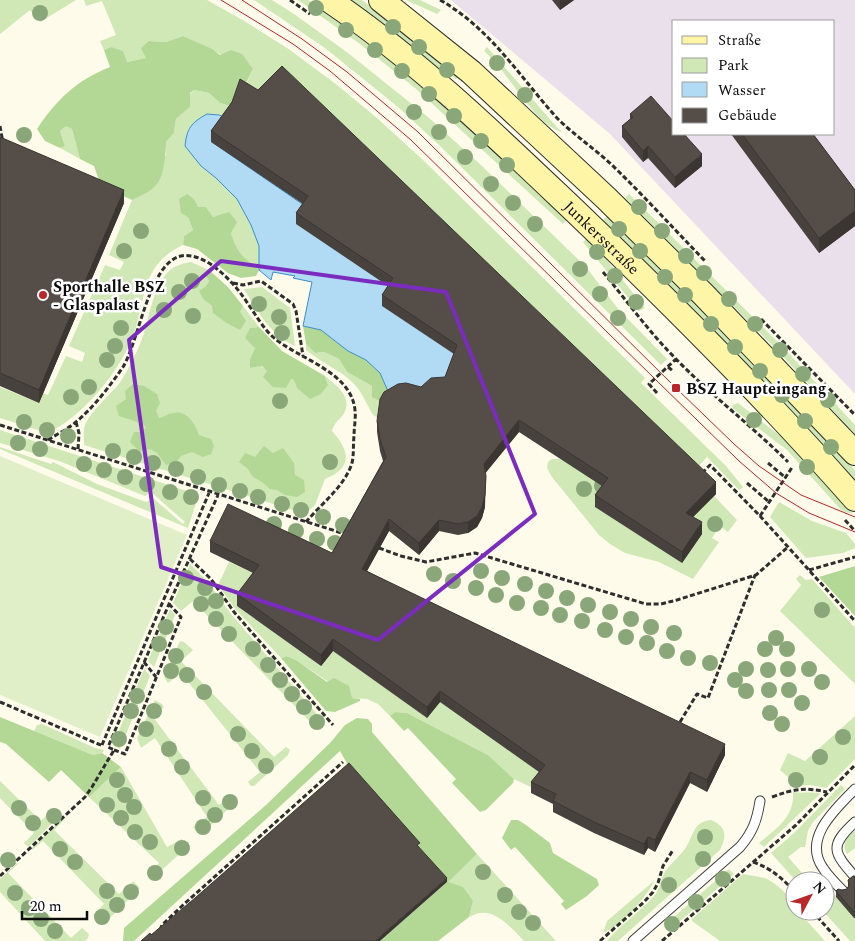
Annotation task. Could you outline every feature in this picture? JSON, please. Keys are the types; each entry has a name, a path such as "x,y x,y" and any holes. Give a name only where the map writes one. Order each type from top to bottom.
{"main road":[{"name":"Junkersstraße","path":"381,0 471,72 606,198 704,295 855,453"},
{"name":"Junkersstraße","path":"323,9 437,83 513,152 702,336 849,508"}],"lane":[{"path":"843,891 821,866 816,845 818,834 855,789"},
{"path":"633,941 740,847 750,835 757,820 760,801"},
{"path":"855,822 842,834 837,841 836,848 841,861 855,877"}],"path":[{"path":"290,0 323,9"},
{"path":"440,0 475,25 497,45 558,119 611,165 706,262"},
{"path":"0,126 4,152"},
{"path":"48,440 76,422 102,394 124,366 156,279 172,260 180,256 190,255 200,258 216,267 233,283 271,336 282,345 330,373 342,383 351,396 356,410 352,460 349,472 306,522"},
{"path":"599,267 643,324 676,359 722,404 750,426 799,473"},
{"path":"233,283 242,285 261,281 293,304 296,310 303,356"},
{"path":"760,318 855,416"},
{"path":"657,393 649,384 676,359"},
{"path":"668,366 673,371"},
{"path":"76,422 79,433 78,450"},
{"path":"0,425 349,536"},
{"path":"768,463 786,478"},
{"path":"698,477 710,465 760,516 855,621"},
{"path":"760,516 793,466"},
{"path":"747,484 769,502"},
{"path":"102,745 209,492"},
{"path":"108,747 218,495"},
{"path":"849,508 855,531"},
{"path":"379,548 426,562 475,553 646,604 661,604 756,575 788,547"},
{"path":"809,570 855,557"},
{"path":"190,559 211,579 234,612 333,725"},
{"path":"680,722 697,694 708,698 756,575"},
{"path":"0,702 125,754 181,617 169,604"},
{"path":"144,662 156,677"},
{"path":"0,876 84,797 92,788 114,750"},
{"path":"159,933 162,925 182,906 343,762"},
{"path":"662,941 796,825 855,765"},
{"path":"760,801 792,790 815,789 828,792"},
{"path":"740,847 753,862 764,866 785,882"},
{"path":"600,941 653,892 663,866 673,850"},
{"path":"821,921 839,941"}],"highlighted area":[{"path":"221,261 446,292 535,514 378,640 161,567 129,340"}],"shaded area":[{"path":"451,0 855,0 855,394 610,134"}],"green space":[{"path":"0,0 76,0 40,22 30,10 0,34"},
{"path":"84,0 207,0 290,50 377,118 423,160 645,378 641,383 726,466 743,487 739,490 707,457 693,472 255,104 243,91 253,69 183,36 166,42 149,41 147,58 126,62 111,47 104,50 100,41 116,35 102,1 86,6"},
{"path":"254,0 272,0 294,14 348,53 428,117 482,166 586,267 619,310 667,359 661,365 439,145 398,107 325,48"},
{"path":"298,0 308,0 419,83 567,220 563,224 415,88 360,44"},
{"path":"349,0 362,0 459,76 456,79 432,64"},
{"path":"406,0 420,0 441,10 437,14"},
{"path":"183,36 212,49 220,55 231,50 242,54 253,69 234,107 220,103 209,93 194,90 190,93 190,107 176,119 174,133 166,142 161,177 151,190 132,200 101,186 94,166 80,159 72,129 66,126 60,131 65,146 60,148 45,141 37,129 52,108 78,84 110,67 104,50 111,47 123,51 127,62 146,58 141,48 149,41 166,42"},
{"path":"487,47 562,132 541,119 531,108 484,51"},
{"path":"194,90 209,93 220,103 234,107 201,166 237,199 251,225 259,246 259,270 248,262 234,246 231,233 223,215 213,217 206,207 188,217 193,230 184,236 183,245 170,253 153,271 128,348 110,377 86,405 74,416 47,433 0,418 0,387 39,403 43,393 48,395 66,356 82,362 85,353 69,346 105,265 120,270 124,262 109,255 132,200 146,192 166,155 166,142 174,133 176,119 190,107 190,94"},
{"path":"66,125 72,129 80,159 60,148 65,146 60,131"},
{"path":"187,194 194,199 198,207 206,207 213,217 229,212 237,222 231,233 235,245 241,254 259,270 256,276 241,278 228,273 197,249 183,245 184,236 193,230 188,217 181,213 179,199"},
{"path":"629,194 781,345 855,425 855,434 776,349 625,198"},
{"path":"607,216 794,405 855,470 855,482 602,221"},
{"path":"586,239 606,259 645,308 639,311 583,242"},
{"path":"191,262 209,270 204,273 209,281 205,287 204,300 212,306 240,312 243,306 259,327 250,328 255,348 250,359 250,368 261,366 284,377 328,385 325,376 343,393 347,403 346,409 332,431 343,446 346,459 340,470 325,479 315,505 305,514 84,445 84,430 89,418 121,381 137,351 161,281 173,268"},
{"path":"209,270 228,287 243,306 240,312 246,321 240,330 213,313 212,306 204,300 199,291 209,281 204,273"},
{"path":"262,287 290,308 295,346 278,336 265,322 244,289"},
{"path":"303,326 321,330 348,351 366,360 380,373 391,398 384,403 372,397 372,386 347,372 339,359 324,352 315,353 306,344"},
{"path":"259,327 282,351 325,376 328,385 321,394 310,399 297,388 294,380 291,379 286,388 273,387 263,377 267,371 262,366 250,368 250,359 255,348 245,338 250,328"},
{"path":"306,344 315,353 324,352 339,359 347,372 372,386 384,403 378,418 373,415 357,387 306,350"},
{"path":"133,384 144,386 157,394 160,403 156,411 159,418 174,413 187,416 196,427 199,435 211,439 214,446 211,454 203,457 192,452 181,456 175,464 166,465 157,453 150,449 139,451 130,442 134,432 143,432 146,427 136,421 119,416 116,406 126,399 125,391"},
{"path":"738,403 783,438 853,514 842,511 787,450 732,408 733,405"},
{"path":"0,430 196,494 198,497 188,528 0,449 0,447 51,464 53,462 97,484 146,502 154,499 183,524 185,522 151,492 145,496 59,461 0,443"},
{"path":"264,446 273,453 283,448 294,463 295,475 304,480 305,492 297,497 270,489 253,477 247,468 239,462 245,453 255,457"},
{"path":"0,456 187,535 100,737 0,695"},
{"path":"552,459 562,459 597,482 604,472 682,563 702,534 684,523 714,496 737,520 728,532 720,526 712,538 719,542 693,579 659,562 625,553 599,535 552,477 547,468 548,462"},
{"path":"779,502 812,521 846,533 855,544 855,548 843,553 806,558 770,517"},
{"path":"229,562 259,576 237,606 321,666 342,640 343,658 427,718 448,692 553,743 535,789 514,779 488,755 407,713 395,712 390,716 378,704 367,699 352,698 296,660 287,656 281,658 236,610 218,585"},
{"path":"190,564 208,582 231,614 323,721 316,728 193,601 181,611 173,603"},
{"path":"855,566 855,616 819,577"},
{"path":"800,575 806,580 812,579 855,628 855,684 780,611 801,585 796,579"},
{"path":"170,609 175,615 154,667 148,661"},
{"path":"180,641 193,650 181,661 274,757 286,747 290,750 288,755 254,786 251,786 248,782 260,772 181,673 168,683 164,677"},
{"path":"287,656 296,660 327,682 334,678 349,686 352,698 360,699 360,701 335,712 326,711 281,658"},
{"path":"144,669 150,676 120,749 113,745"},
{"path":"155,700 164,707 153,717 219,805 233,795 237,799 201,834 193,827 207,817 155,738 141,748 137,738"},
{"path":"395,712 407,713 488,755 514,779 513,783 486,810 480,812 452,783 456,779 408,728 404,731 390,716"},
{"path":"855,716 855,759 826,788 810,785 791,786 788,777 780,770 788,753 805,761"},
{"path":"0,717 93,755 102,753 121,767 89,797 61,770 49,782 6,744 0,742"},
{"path":"357,718 368,719 372,724 372,732 477,854 448,882 463,887 473,901 469,917 438,941 380,941 447,882 349,767 340,751 134,941 123,941 124,928 266,805 330,743 345,725"},
{"path":"42,724 95,748 104,750 102,753 93,755 34,731 37,725"},
{"path":"121,767 167,847 182,839 186,846 154,877 147,875 159,863 89,797"},
{"path":"0,781 41,821 53,808 60,815 28,847 24,843 34,833 0,798"},
{"path":"841,785 845,789 813,822 808,831 805,847 801,847 788,857 800,871 787,871 771,853 794,833"},
{"path":"793,792 820,794 764,847 759,843 778,827 788,815 793,801"},
{"path":"62,819 64,820 54,830 119,894 133,881 140,888 103,925 93,915 104,904 43,841 31,849"},
{"path":"511,820 518,820 526,825 550,843 553,853 597,879 599,885 587,896 566,910 561,904 564,901 515,847 511,850 502,838"},
{"path":"711,820 720,826 724,832 724,840 720,850 618,941 607,941 654,896 665,872 685,849 694,830 705,821"},
{"path":"855,830 855,848 847,854 845,851 846,841"},
{"path":"477,854 556,941 524,941 506,923 493,914 477,913 469,917 473,901 447,882"},
{"path":"17,863 8,873 71,938 82,928 89,934 85,941 45,941 0,892 0,879"},
{"path":"729,869 734,874 671,929 668,922"},
{"path":"743,874 761,877 776,884 785,893 785,921 807,921 825,941 720,941 692,921"},
{"path":"655,880 633,910 618,924 603,933 607,921"},
{"path":"835,895 855,918 855,941 850,941 832,921 835,921"}],"water":[{"path":"207,114 219,115 228,119 212,142 308,208 393,289 457,356 443,394 391,398 380,373 366,360 348,351 321,330 303,326 312,282 293,278 295,276 273,272 271,280 259,270 259,246 251,225 237,199 201,166 185,146 191,127 197,120"}],"building":[{"path":"282,66 716,482 686,513 702,522 682,552 595,495 608,478 519,420 484,464 486,476 485,495 477,516 468,522 458,524 439,520 419,543 389,519 362,569 725,744 707,780 690,772 655,840 648,837 644,844 553,801 556,794 531,782 545,765 440,691 427,707 333,639 321,655 237,594 259,565 210,541 228,504 332,553 386,457 377,421 380,399 384,392 398,384 406,383 421,387 431,378 445,377 457,345 382,295 393,278 296,213 308,196 211,131 232,102 240,79 258,90"},
{"path":"651,96 672,120 672,135 685,135 702,154 675,177 648,146 643,151 622,126 633,117 630,114"},
{"path":"743,135 814,135 855,190 855,211 819,238"},
{"name":"Sporthalle BSZ - Glaspalast","path":"0,137 124,190 39,390 0,373"},
{"path":"349,763 420,843 417,845 447,878 375,941 141,941 150,933 151,935 195,898"},
{"path":"855,876 854,912 836,891 838,889 847,889 849,885 848,880"}],"tram line":[{"path":"221,0 293,44 330,71 411,140 739,461 776,493 809,513 855,532"},
{"path":"242,0 302,39 347,72 418,132 676,388 759,466 801,495 855,517"}],"place":[{"name":"Sporthalle BSZ - Glaspalast","path":"43,295"},
{"name":"BSZ Haupteingang","path":"676,388"}]}
